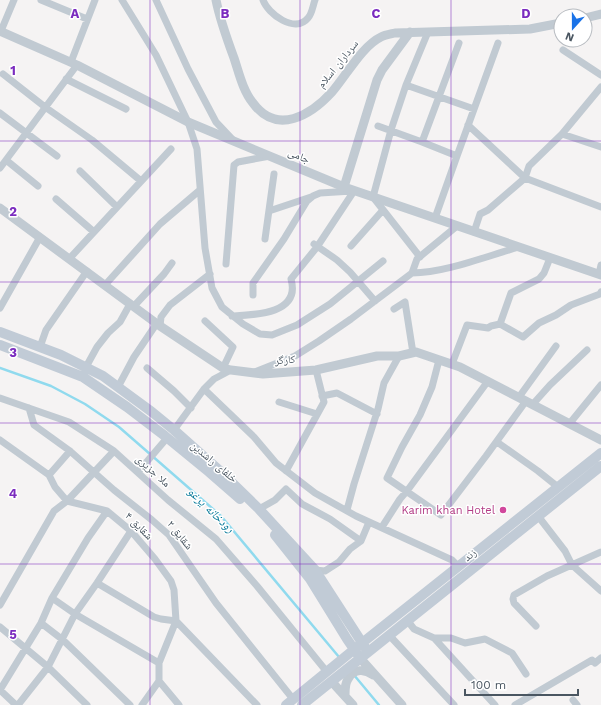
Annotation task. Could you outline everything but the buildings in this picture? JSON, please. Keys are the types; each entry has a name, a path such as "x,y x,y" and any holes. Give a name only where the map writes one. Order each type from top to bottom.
{"main road":[{"path":"0,332 86,367 118,387 174,430 220,471 259,509 315,570 362,643 357,658 332,682 302,705"},
{"name":"خلفای راشدین","path":"0,345 83,377 127,407 209,472 256,514 310,579 357,658"},
{"path":"167,438 174,430"},
{"name":"زند","path":"362,643 601,453"},
{"name":"زند","path":"357,658 389,635 601,466"},
{"path":"289,702 327,672 357,658"}],"street":[{"path":"1,34 14,0"},
{"path":"41,0 88,19"},
{"path":"0,168 66,79 74,63 95,0"},
{"path":"122,0 156,55 188,122 197,149 205,248 212,288 222,308 243,324 260,334 272,335 297,325 330,304 383,261"},
{"path":"156,0 188,69 216,122 233,141"},
{"name":"سرداران اسلام","path":"216,0 220,21 249,97 256,107 266,116 282,120 296,119 306,115 317,107 332,92 370,44 381,36 410,32 530,29 553,25"},
{"path":"262,0 265,6 278,18 289,23 302,23 309,17 315,0"},
{"path":"344,187 377,80 382,70 410,32"},
{"path":"420,257 374,198 391,130 406,85 428,32"},
{"name":"جامی","path":"1,34 74,63 188,122 354,191 550,258 600,271"},
{"path":"422,142 459,43"},
{"path":"435,218 498,43"},
{"path":"563,50 601,75"},
{"path":"3,74 45,107 92,140 141,181"},
{"path":"66,79 126,109"},
{"path":"406,85 474,109"},
{"path":"474,232 480,214 488,210 525,178 529,166 562,134 601,87"},
{"path":"0,113 57,156"},
{"path":"468,125 525,178 601,207"},
{"path":"378,126 457,156"},
{"path":"562,134 601,147"},
{"path":"69,259 171,149"},
{"path":"226,264 234,165 238,162 270,156"},
{"path":"6,160 38,186"},
{"path":"80,170 117,207"},
{"path":"265,239 274,174"},
{"path":"105,285 160,224 200,190"},
{"path":"269,211 320,193 354,191"},
{"path":"232,316 252,316 274,311 289,300 293,286 291,279 354,191"},
{"path":"253,295 253,283 307,201 313,196"},
{"path":"56,199 94,232"},
{"name":"کارگر","path":"0,208 158,324 227,369 263,374 316,370 377,356 399,356 416,352 452,364 488,381 601,440"},
{"path":"351,246 383,210"},
{"path":"252,373 295,356 319,341 375,301 412,273 417,259 457,226"},
{"path":"0,308 40,237"},
{"path":"315,245 337,260 358,280 375,301"},
{"path":"412,273 423,273 447,268 519,247"},
{"path":"500,324 511,293 539,279 544,273 550,258"},
{"path":"86,367 97,347 108,333 120,322 132,305 164,274 172,263"},
{"path":"40,347 46,330 87,271"},
{"path":"118,387 134,357 158,324 160,317 170,305 210,274"},
{"path":"452,364 467,325 488,328 500,324 522,337 539,323 571,306 600,294 601,292"},
{"path":"394,309 405,302 413,353"},
{"path":"174,430 204,389 227,369 233,347 205,321"},
{"path":"439,360 432,387 420,415 387,478 441,515 497,442 526,401 556,346"},
{"path":"526,401 550,385 587,350"},
{"path":"347,510 377,414 384,384 399,356"},
{"path":"147,368 191,408"},
{"path":"286,471 324,402 316,370"},
{"path":"382,527 400,499 488,381"},
{"path":"570,423 601,385"},
{"path":"204,389 254,437 276,464 315,493 356,516 452,560 458,566"},
{"path":"322,396 337,393 377,414"},
{"name":"ملا جزیری","path":"0,398 69,422 114,451 216,540 257,586 327,672"},
{"path":"279,402 317,414"},
{"name":"شقایق ۲","path":"29,408 34,425 70,451 168,535 289,702"},
{"path":"138,472 167,438"},
{"path":"0,440 48,475 55,487 67,501"},
{"path":"497,442 538,471 558,488"},
{"path":"48,475 70,451"},
{"path":"0,606 54,511 67,501 114,451"},
{"path":"259,509 275,500 286,489 302,504 330,519 361,542"},
{"name":"شقایق ۴","path":"67,501 107,511 131,531 155,558 171,581 174,590 176,621 159,663 159,681"},
{"path":"107,511 88,538 52,598 41,623 0,690 17,705 48,666 75,614 131,531"},
{"path":"538,516 565,551 572,565 601,592"},
{"path":"315,570 325,571 339,562 350,549 361,542 369,522"},
{"path":"536,626 514,603 514,595 547,576 601,552"},
{"path":"97,583 154,617 176,621 257,705"},
{"path":"52,598 75,614 159,663"},
{"path":"407,620 414,628 434,638 495,705"},
{"path":"41,623 62,640 130,705"},
{"path":"0,627 48,666 87,705"},
{"path":"389,635 454,705"},
{"path":"434,638 451,638 465,642 485,639 512,653 526,674"},
{"path":"344,695 348,679 357,658 402,705"},
{"path":"515,705 592,660 595,664 601,658"},
{"path":"142,705 159,681 179,705"},
{"path":"332,682 353,705"}],"waterway":[{"name":"رودخانه یرغو","path":"0,368 51,386 85,404 119,427 221,516 339,657"},
{"name":"رودخانه یرغو","path":"354,675 379,705"}],"place":[{"name":"Karim khan Hotel","path":"503,510"}]}
